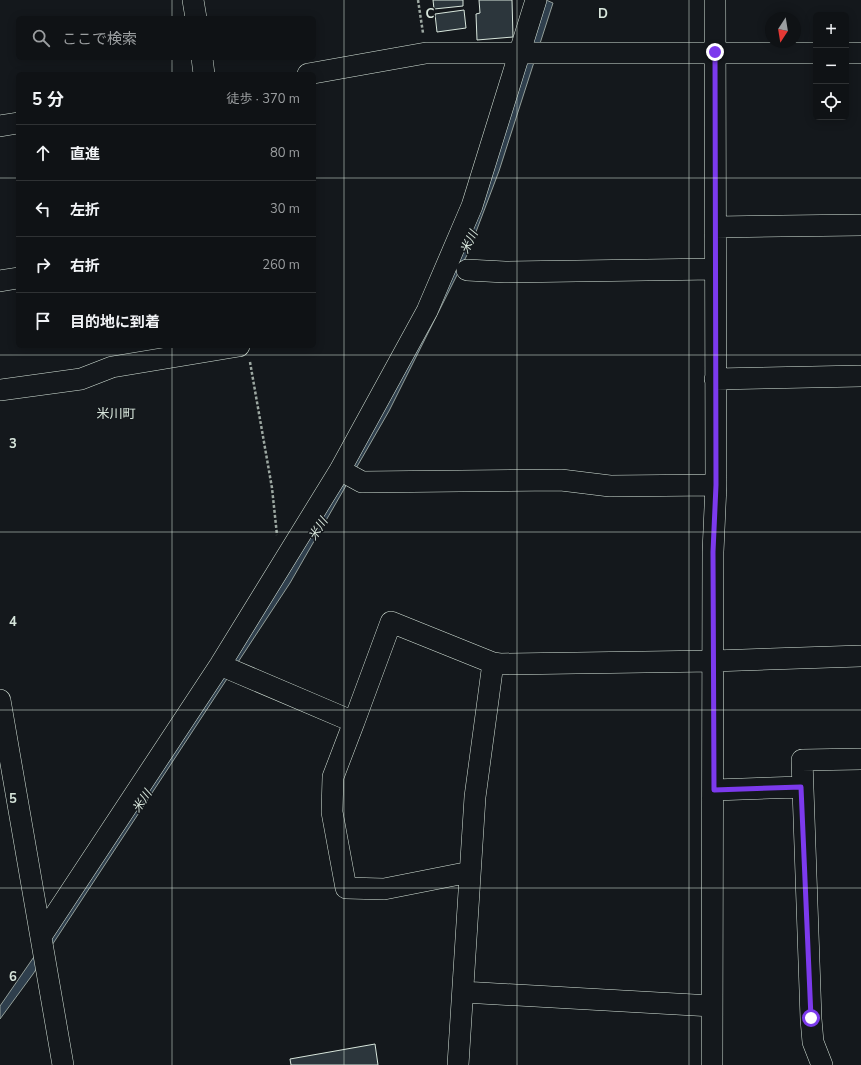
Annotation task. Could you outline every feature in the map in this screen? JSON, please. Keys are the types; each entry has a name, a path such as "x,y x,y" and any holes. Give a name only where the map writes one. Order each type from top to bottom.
{"street":[{"path":"193,0 196,16"},
{"path":"42,935 220,665 286,558 340,470 431,304 472,206 536,0"},
{"path":"712,1065 714,790 713,552 716,485 715,0"},
{"path":"316,73 426,54 521,52 813,53"},
{"path":"849,53 861,53"},
{"path":"202,60 204,72"},
{"path":"0,126 16,123"},
{"path":"716,227 861,225"},
{"path":"467,270 505,272 715,269"},
{"path":"0,281 16,278"},
{"path":"0,390 81,379 112,367 244,353"},
{"path":"715,379 861,376"},
{"path":"340,470 362,482 561,480 610,486 716,485"},
{"path":"470,872 384,889 346,888 332,812 333,777 391,622 492,663 713,661 861,656"},
{"path":"458,1065 475,798 492,663"},
{"path":"220,665 354,722"},
{"path":"0,700 42,935 63,1065"},
{"path":"822,1065 813,1042 811,1018 801,787 802,760 861,760"},
{"path":"714,790 801,787"},
{"path":"463,992 712,1006"}],"path":[{"path":"418,0 426,54"},
{"path":"244,353 272,488 278,549 286,558"}],"water":[{"name":"米川","path":"546,0 553,3 499,171 468,253 389,411 290,583 33,974 0,1019 0,1006 58,922 394,384"}],"building":[{"path":"433,0 463,0 463,6 434,9"},
{"path":"479,0 512,0 513,37 477,40 476,14 480,13"},
{"path":"464,10 466,28 437,32 435,14"},
{"path":"375,1044 378,1065 291,1065 290,1059"}],"district":[{"name":"米川町","path":"116,413"}],"route":[{"path":"715,52 716,485 713,552 714,790 801,787 811,1018"}]}
